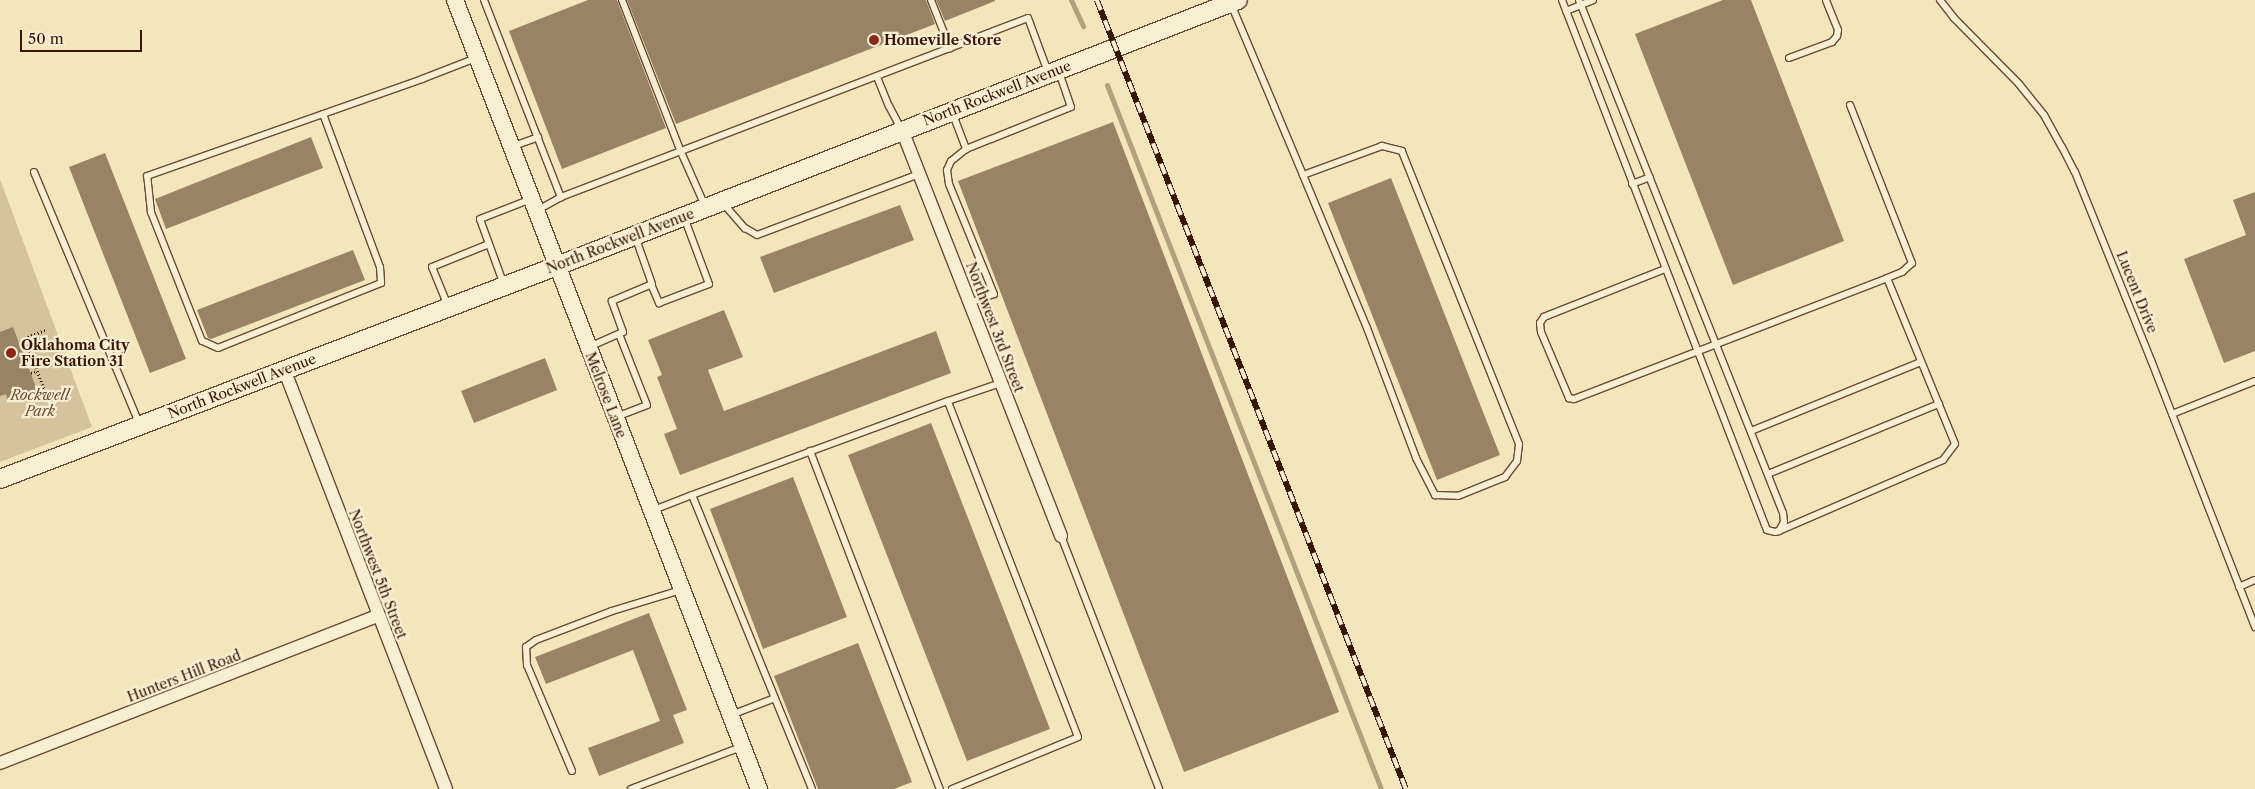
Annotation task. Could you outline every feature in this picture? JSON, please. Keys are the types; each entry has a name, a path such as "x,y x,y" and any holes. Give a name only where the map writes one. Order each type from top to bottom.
{"main road":[{"name":"North Rockwell Avenue","path":"0,479 557,266 1235,1"}],"street":[{"name":"Melrose Lane","path":"455,0 759,789"},
{"name":"Northwest 3rd Street","path":"902,130 1061,536"},
{"name":"Northwest 5th Street","path":"284,369 446,789"},
{"name":"Hunters Hill Road","path":"0,763 378,616"}],"lane":[{"path":"455,0 460,0"},
{"path":"484,0 561,197"},
{"path":"622,0 681,152 713,204 745,228 757,235 919,174"},
{"path":"931,0 950,48"},
{"path":"1562,0 1767,530 1779,531 1943,460 1955,444 1887,278"},
{"path":"1566,11 1580,2 1593,0"},
{"path":"1789,58 1832,42 1837,36 1838,30 1826,0"},
{"name":"Lucent Drive","path":"1940,0 1954,18 2019,84 2044,115 2075,172 2255,627"},
{"path":"1235,1 1303,175 1367,328 1416,458 1435,495 1458,496 1505,477 1517,461 1518,444 1402,151 1382,146 1303,175"},
{"path":"1580,2 1783,513 1784,522 1779,531"},
{"path":"504,286 480,219 561,197 1028,18 1072,107 966,149 951,161 948,170 950,184 994,294 970,303"},
{"path":"323,114 380,267 381,283 218,348 202,341 151,212 147,176 477,57"},
{"path":"877,76 902,130"},
{"path":"1665,269 1544,317 1540,323 1541,332 1565,393 1569,398 1574,399 1887,278 1902,272 1912,263 1850,105"},
{"path":"951,111 966,149"},
{"path":"512,147 538,137"},
{"path":"34,172 139,425"},
{"path":"1632,184 1650,177"},
{"path":"635,235 658,303 709,284 684,216"},
{"path":"448,307 432,267 489,244"},
{"path":"588,348 624,332 612,301 651,284"},
{"path":"615,418 647,405 619,334"},
{"path":"1751,432 1921,362"},
{"path":"2172,414 2255,381"},
{"path":"651,511 948,400 1001,383"},
{"path":"948,400 1078,737 952,789"},
{"path":"1768,474 1939,404"},
{"path":"810,451 940,789"},
{"path":"692,495 812,789"},
{"path":"1061,536 1159,789"},
{"path":"2239,587 2255,580"},
{"path":"572,771 527,665 526,647 536,640 612,612 681,590"},
{"path":"730,715 775,698"},
{"path":"631,789 742,746"}],"path":[{"path":"45,330 25,338 48,400 69,391"},
{"path":"31,373 37,371"}],"green space":[{"name":"Rockwell Park","path":"0,179 92,427 0,462"}],"building":[{"path":"588,0 617,0 666,128 562,169 509,31"},
{"path":"627,0 926,0 935,24 676,124"},
{"path":"936,0 995,0 995,1 945,21"},
{"path":"1723,0 1751,0 1844,241 1733,285 1635,34"},
{"path":"1113,122 1339,712 1184,772 958,181"},
{"path":"311,137 323,168 166,229 155,199"},
{"path":"105,153 186,359 150,373 69,167"},
{"path":"1391,178 1500,455 1437,480 1328,203"},
{"path":"2255,192 2255,351 2224,363 2184,259 2246,235 2233,200"},
{"path":"900,205 914,240 774,293 760,257"},
{"path":"353,250 365,280 211,339 208,338 197,310"},
{"path":"724,310 743,357 708,370 724,411 936,331 951,373 680,475 664,434 677,429 657,377 662,375 648,340"},
{"name":"Oklahoma City Fire Station 31","path":"13,327 37,390 8,401 6,394 0,396 0,332"},
{"path":"545,358 557,390 474,423 461,391"},
{"path":"931,423 1050,729 967,761 848,455"},
{"path":"793,477 847,617 763,649 710,509"},
{"path":"649,613 687,710 673,715 684,743 599,776 588,748 660,721 633,650 546,684 535,657"},
{"path":"858,643 912,782 894,789 818,789 774,676"}],"waterway":[{"path":"1071,0 1083,26"},
{"path":"1107,85 1381,789"}],"railway":[{"path":"1097,0 1406,789"}],"place":[{"name":"Homeville Store","path":"874,40"},
{"name":"Oklahoma City Fire Station 31","path":"11,353"}]}
